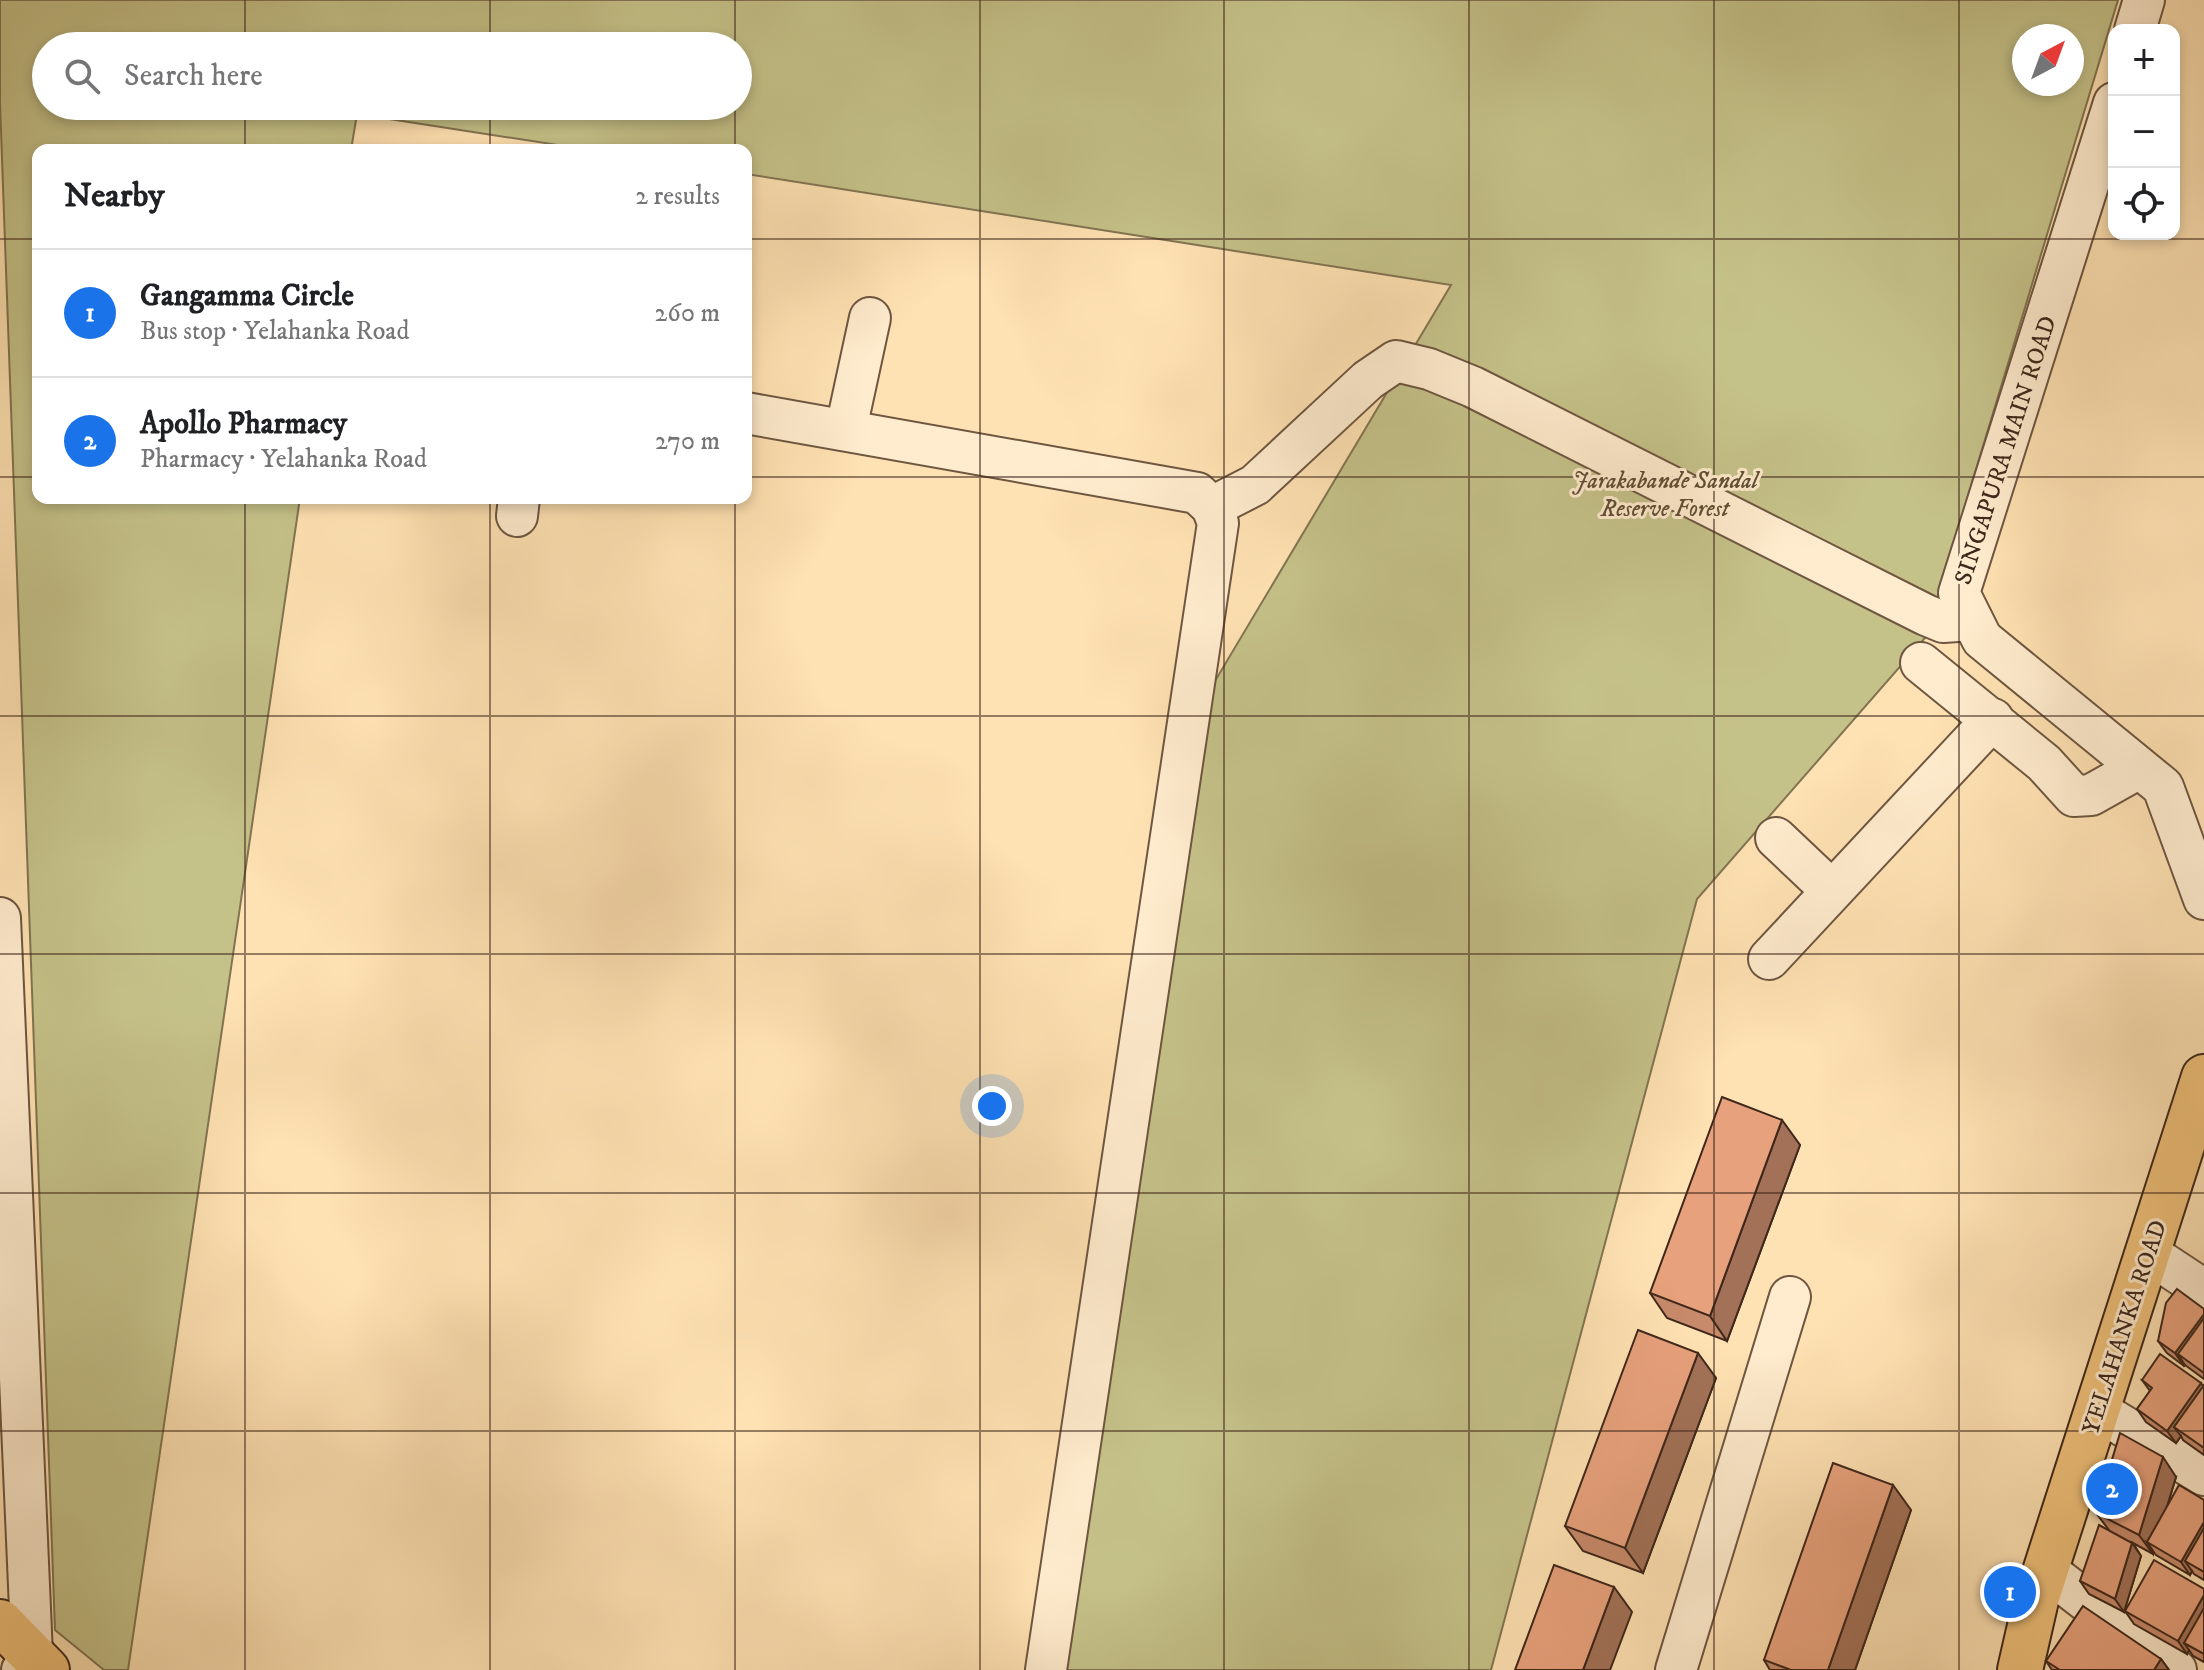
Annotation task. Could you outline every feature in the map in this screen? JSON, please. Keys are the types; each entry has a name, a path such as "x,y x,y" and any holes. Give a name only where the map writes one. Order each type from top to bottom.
{"main road":[{"name":"YELAHANKA ROAD","path":"2020,1670 2046,1570 2097,1410 2200,1106"},
{"path":"0,1622 23,1664"}],"street":[{"path":"2137,24 2144,0"},
{"name":"SINGAPURA MAIN ROAD","path":"2108,122 1959,593 1982,639 2163,787 2204,899"},
{"path":"846,429 870,318"},
{"path":"1212,507 1255,485 1368,380 1396,361 1410,363 1473,387 1926,615 1943,622 1972,620"},
{"path":"752,414 1197,493 1212,507 1218,523 1046,1670"},
{"path":"1921,663 2044,763 2074,796 2091,795 2139,768"},
{"path":"1769,959 1993,719"},
{"path":"1776,838 1832,891"},
{"path":"0,918 23,1664"},
{"path":"2148,1253 2204,1290"},
{"path":"1676,1670 1790,1297"},
{"path":"2097,1410 2204,1475"},
{"path":"2046,1570 2176,1670"}],"green space":[{"name":"Jarakabande Sandal Reserve Forest","path":"0,0 2118,0 2111,24 2108,24 2108,33 1925,638 1697,899 1491,1670 1038,1670 1184,733 1451,285 752,175 752,144 551,144 396,120 752,120 752,32 32,32 32,120 356,120 352,144 32,144 32,504 299,504 128,1670 104,1670 55,1630 0,103"}],"building":[{"path":"1722,1097 1782,1120 1710,1316 1650,1293"},
{"path":"2177,1289 2204,1309 2204,1314 2175,1353 2158,1341 2166,1303"},
{"path":"2204,1318 2204,1373 2178,1354"},
{"path":"1638,1330 1698,1353 1625,1548 1565,1526"},
{"path":"2160,1354 2201,1383 2167,1431 2137,1409 2152,1388 2142,1380"},
{"path":"2204,1385 2204,1448 2174,1427"},
{"path":"2120,1433 2163,1457 2139,1535 2096,1513"},
{"path":"1833,1463 1893,1485 1828,1670 1791,1670 1764,1660"},
{"path":"2179,1485 2204,1500 2204,1522 2181,1562 2147,1542"},
{"path":"2099,1525 2132,1543 2115,1599 2080,1581"},
{"path":"2204,1528 2204,1572 2185,1561"},
{"path":"2154,1560 2204,1589 2204,1595 2178,1641 2125,1611"},
{"path":"1554,1565 1614,1587 1583,1670 1515,1670"},
{"path":"2083,1606 2161,1659 2154,1670 2060,1670 2046,1661"},
{"path":"2204,1608 2204,1654 2184,1643"}],"place":[{"name":"Apollo Pharmacy","path":"2112,1489"},
{"name":"Gangamma Circle","path":"2010,1592"}]}
